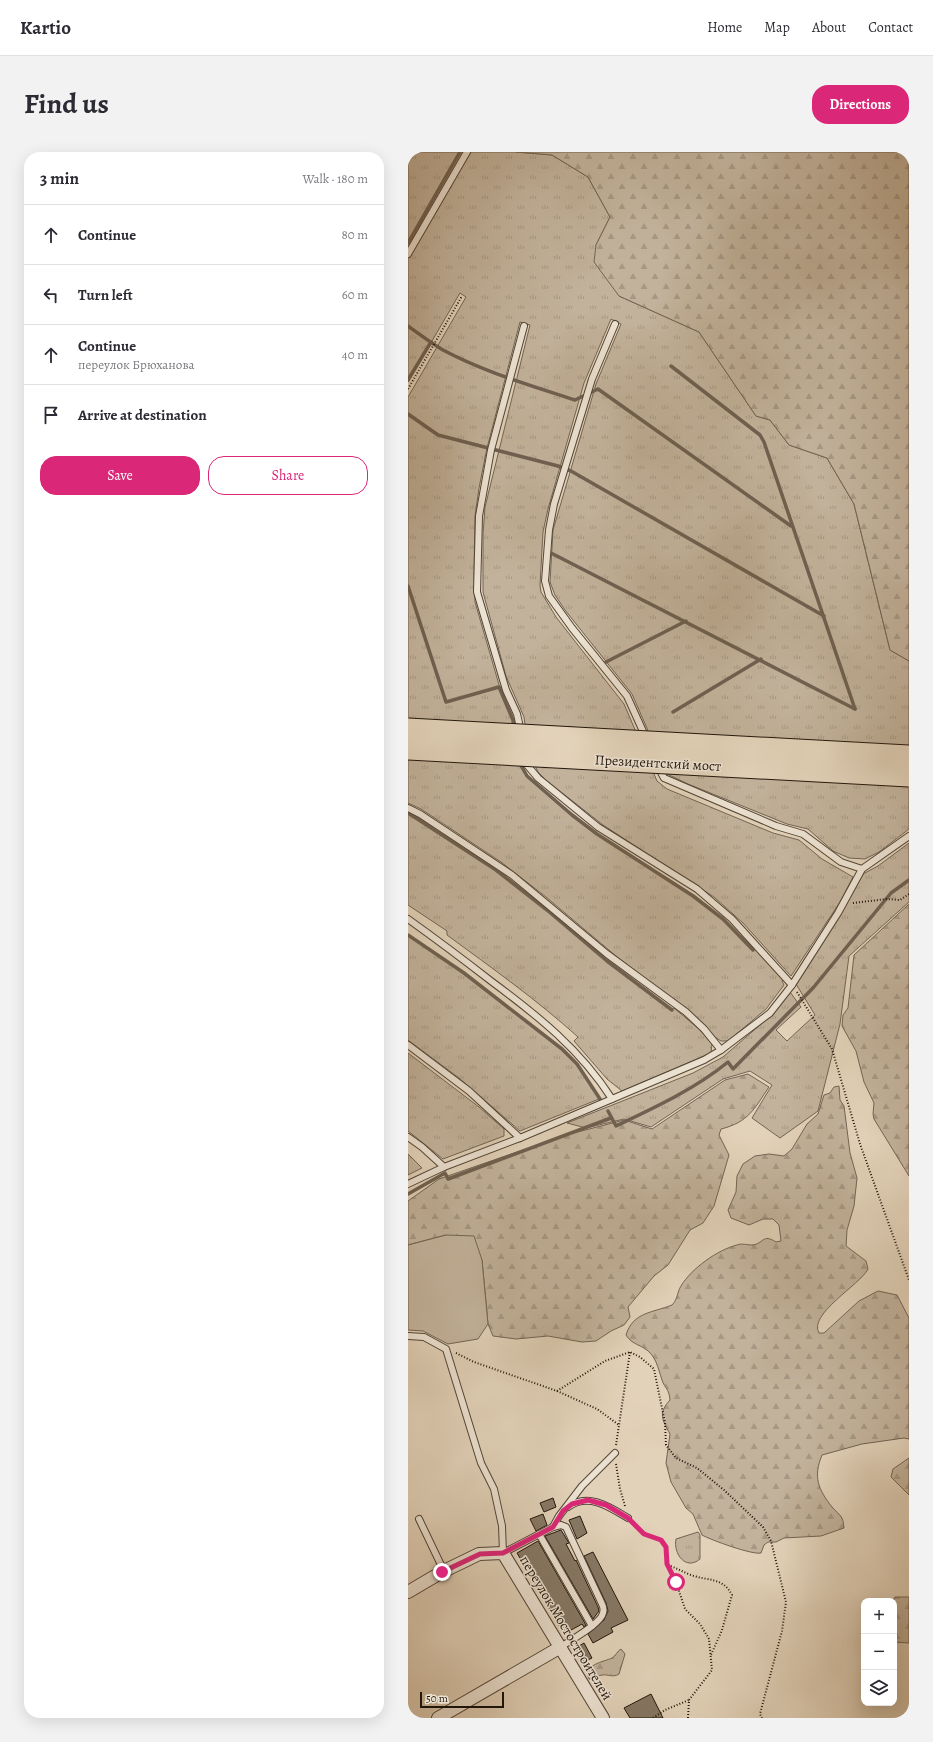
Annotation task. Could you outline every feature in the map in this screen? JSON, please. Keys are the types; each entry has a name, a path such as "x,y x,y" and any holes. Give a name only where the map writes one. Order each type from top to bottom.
{"highway":[{"name":"Президентский мост","path":"408,729 909,756"},
{"name":"Президентский мост","path":"408,749 909,776"}],"street":[{"path":"408,1592 442,1572 480,1554 503,1553"},
{"name":"переулок Мостостроителей","path":"503,1553 559,1648 603,1718"},
{"path":"438,1718 559,1648"}],"lane":[{"path":"408,254 467,152"},
{"path":"615,324 592,379 554,504 548,530 546,581 549,596 572,628 627,696 651,751"},
{"path":"524,326 491,450 479,516 477,592 506,690 517,714 527,765 538,778 598,827 697,889 732,919 792,985"},
{"path":"654,758 664,778 776,826 802,834 841,862 862,869"},
{"path":"408,808 420,814 512,875 607,954 686,1012 704,1029 721,1050"},
{"path":"408,1184 444,1167 520,1138 704,1060 721,1050 770,1013 792,985 842,906 862,869 909,836"},
{"path":"408,919 543,1021 570,1045 600,1080 612,1099"},
{"path":"408,1046 469,1092 520,1138"},
{"path":"408,1137 422,1147 444,1167"},
{"path":"408,1336 424,1337 446,1349 481,1462 494,1489 502,1526 503,1553 553,1527 561,1525 566,1527 602,1604 604,1612 600,1619 592,1626 559,1648"},
{"path":"553,1527 582,1486 615,1453"},
{"path":"563,1511 572,1504 588,1500 606,1505 628,1518"},
{"path":"419,1519 442,1568 442,1572"},
{"path":"539,1534 592,1626"}],"path":[{"path":"408,389 462,296"},
{"path":"842,906 872,900 903,899 909,894"},
{"path":"792,985 832,1049 860,1144 909,1280"},
{"path":"446,1349 474,1362 557,1391 597,1410 619,1425"},
{"path":"557,1391 605,1361 630,1352 640,1357 654,1369 665,1423 666,1445 676,1458 697,1468 724,1490 763,1527 771,1541 786,1602 782,1631 760,1714 762,1718"},
{"path":"630,1352 615,1453 620,1489 628,1518 644,1534 661,1540 666,1547 667,1564 676,1582 685,1609 700,1624 709,1639 712,1670 689,1700 665,1710 653,1718"},
{"path":"667,1564 692,1576 715,1579 728,1588 732,1595 722,1630 711,1657"},
{"path":"688,1718 689,1700"}],"green space":[{"path":"408,152 516,152 552,155 588,177 610,217 596,245 619,296 699,332 756,416 770,420 789,445 827,458 854,504 890,650 909,661 909,829 879,852 865,859 849,858 833,851 808,829 787,824 667,774 632,694 565,610 555,595 550,582 553,530 596,384 621,324 611,319 584,383 548,509 543,532 540,585 541,592 556,617 624,704 657,781 667,789 773,833 799,840 822,859 853,877 840,902 791,976 743,923 714,897 603,825 547,781 538,772 529,753 524,717 506,676 483,592 483,534 485,507 530,325 520,322 487,448 479,488 475,516 474,575 475,602 502,695 513,720 520,765 527,775 555,800 598,834 694,895 723,918 753,950 756,948 783,979 782,981 784,985 766,1009 728,1041 721,1041 715,1037 697,1018 616,956 546,897 501,862 421,809 408,803 408,397 466,297 460,293 408,382"},
{"path":"516,152 909,152 909,661 890,650 854,504 827,458 789,445 770,420 756,416 699,332 619,296 594,262 596,245 610,217 588,177 552,155"},
{"path":"408,812 435,827 486,862 623,973 672,1009 674,1008 699,1029 712,1044 711,1053 622,1091 607,1079 574,1041 578,1037 562,1023 514,984 447,935 447,931 408,905"},
{"path":"909,843 909,902 849,956 840,1024 818,1111 780,1138 752,1118 772,1085 750,1071 723,1079 651,1127 624,1119 586,1128 567,1123 693,1073 723,1057 775,1012 790,992 801,1007 776,1030 787,1041 815,1015 796,984 846,905 863,874 878,866"},
{"path":"909,904 909,1176 874,1119 874,1103 864,1082 856,1051 842,1026 843,1015 848,1008 854,955"},
{"path":"408,936 463,973 562,1049 577,1064 599,1099 520,1131 459,1078 408,1040"},
{"path":"408,1053 479,1107 504,1129 504,1136 443,1159 408,1131"},
{"path":"748,1074 769,1087 750,1114 738,1123 721,1129 719,1135 729,1155 714,1206 703,1223 690,1230 668,1265 654,1276 628,1307 630,1317 624,1325 611,1331 596,1341 582,1342 548,1336 516,1339 493,1336 488,1324 482,1260 446,1235 408,1245 408,1201 439,1179 566,1135 624,1120 652,1129 725,1080"},
{"path":"839,1086 840,1100 844,1106 850,1153 857,1178 854,1206 847,1230 846,1246 866,1261 868,1269 863,1276 836,1300 821,1317 818,1325 819,1333 824,1333 859,1301 878,1291 897,1295 909,1318 909,1439 904,1438 862,1444 822,1455 819,1463 818,1482 827,1500 842,1518 844,1528 821,1536 784,1538 776,1542 768,1542 764,1545 761,1553 749,1552 702,1535 693,1514 686,1508 671,1482 666,1463 670,1434 662,1417 664,1409 670,1400 669,1393 663,1383 654,1358 644,1348 632,1342 626,1335 633,1322 644,1314 672,1305 680,1288 691,1273 705,1261 721,1251 739,1244 756,1244 765,1239 776,1242 781,1241 779,1225 773,1219 763,1219 749,1225 731,1218 728,1210 736,1192 737,1176 743,1164 755,1156 769,1154 784,1156 792,1149 807,1124 818,1114 824,1095 830,1093 834,1087"},
{"path":"408,1154 422,1168 408,1175"},
{"path":"446,1235 474,1236 482,1260 488,1324 478,1339 448,1344 423,1331 408,1330 408,1245"},
{"path":"909,1458 909,1495 891,1477 893,1469"},
{"path":"698,1532 700,1535 700,1559 690,1563 685,1562 677,1550 676,1539"},
{"path":"909,1597 909,1643 897,1642 897,1598 894,1598"},
{"path":"621,1649 625,1654 619,1674 615,1676 602,1675 589,1679 589,1670 595,1664 612,1658"}],"building":[{"path":"553,1498 556,1507 544,1512 540,1503"},
{"path":"543,1514 547,1525 536,1531 530,1519"},
{"path":"580,1516 587,1533 577,1539 569,1520"},
{"path":"561,1530 569,1543 566,1544 575,1561 576,1560 598,1607 599,1611 593,1619 545,1536"},
{"path":"538,1541 586,1625 584,1627 582,1624 564,1634 517,1553"},
{"path":"593,1552 628,1620 611,1628 613,1632 593,1643 588,1634 604,1620 608,1611 606,1603 584,1556"},
{"path":"584,1643 592,1658 582,1663 574,1649"},
{"path":"651,1694 663,1718 630,1718 624,1708"}],"waterway":[{"path":"408,243 460,152"},
{"path":"408,326 443,350 459,358 491,372 575,400 598,389 791,526"},
{"path":"408,380 431,342"},
{"path":"671,366 760,435 764,442 855,709"},
{"path":"408,414 438,435 558,466 571,471 824,616"},
{"path":"551,553 855,709"},
{"path":"408,586 446,702 499,687 513,720 514,729"},
{"path":"606,662 686,621"},
{"path":"673,712 761,659"},
{"path":"519,762 527,776 572,815 597,834 693,896 723,919 753,950"},
{"path":"408,813 496,870 547,910 607,961 672,1010"},
{"path":"608,1111 616,1126 688,1089 702,1081 728,1062 733,1069 813,988 891,893 909,880"},
{"path":"408,935 464,973 562,1049 577,1064 600,1099"},
{"path":"408,1194 445,1173 448,1179 611,1118"}],"route":[{"path":"442,1572 480,1554 503,1553 553,1527 563,1511 572,1504 588,1500 606,1505 628,1518 644,1534 661,1540 666,1547 667,1564 676,1582"}]}
